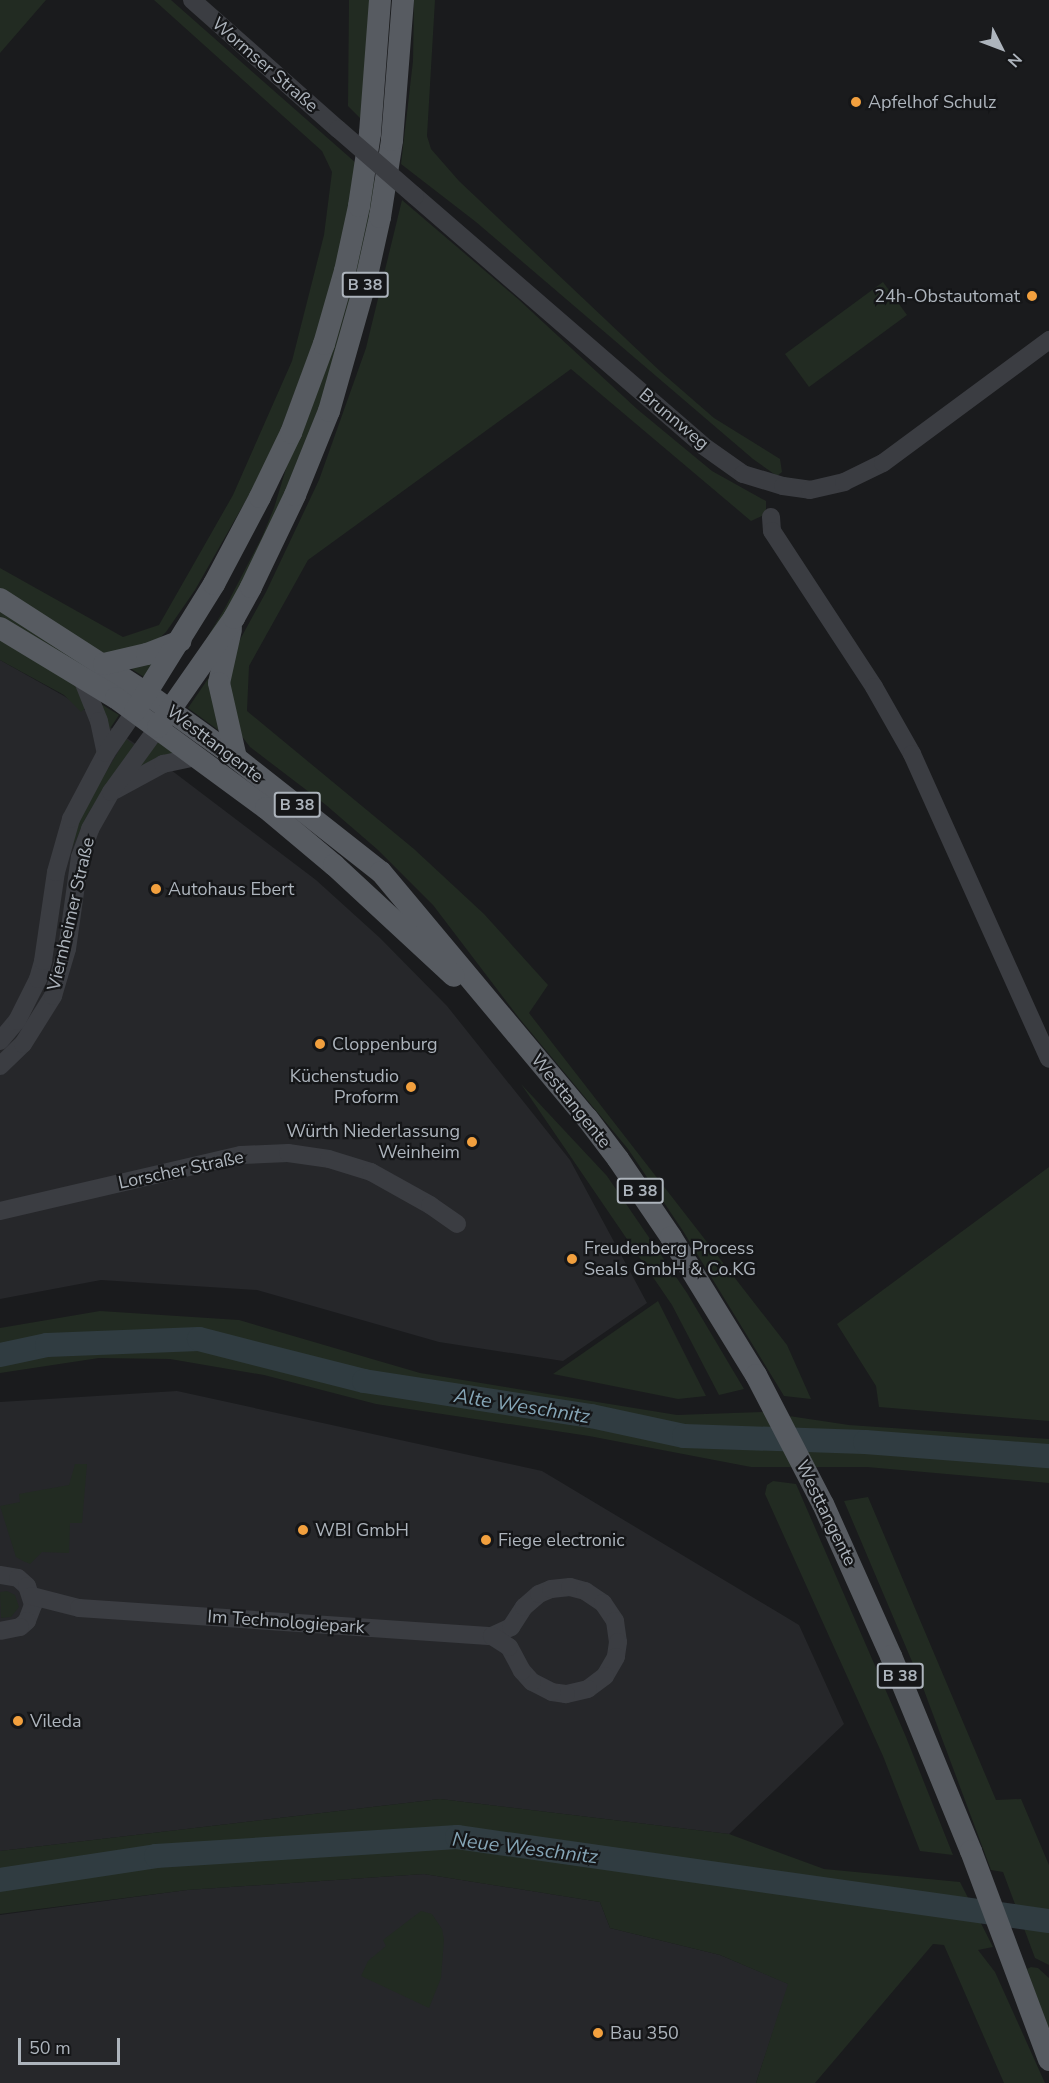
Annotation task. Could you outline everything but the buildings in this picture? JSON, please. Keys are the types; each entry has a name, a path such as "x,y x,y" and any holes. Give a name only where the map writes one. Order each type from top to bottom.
{"main road":[{"name":"B 38","path":"140,702 181,641 260,497 291,433 324,344 345,271 362,185 370,133 380,0"},
{"name":"B 38","path":"164,719 234,618 296,495 329,411 352,335 380,217 392,140 403,0"},
{"name":"Westtangente","path":"0,599 104,664 140,702 164,719 236,758 381,872 504,1022 587,1118 618,1159 671,1238 756,1375 823,1504 891,1656 971,1851 1049,2060"},
{"name":"B 38","path":"234,618 219,683 236,758"},
{"name":"Westtangente","path":"0,628 81,676 140,702"},
{"path":"104,664 147,654 181,641"},
{"name":"Westtangente","path":"164,719 197,757 334,865 504,1022"}],"street":[{"name":"Wormser Straße","path":"192,0 338,129"},
{"name":"Brunnweg","path":"338,129 702,445 743,474 774,484 810,490 844,482 883,463 1049,340"},
{"path":"771,517 772,531 868,678 912,754 1049,1059"},
{"path":"81,676 99,721 106,753"},
{"name":"Viernheimer Straße","path":"0,1041 17,1021 35,987 44,961 61,848 81,796 140,702"},
{"name":"Viernheimer Straße","path":"0,1066 23,1044 53,996 67,949 80,857 90,829 111,792 164,719"},
{"path":"111,792 163,764 197,757"},
{"name":"Lorscher Straße","path":"0,1211 241,1155 288,1154 329,1159 371,1172 430,1205 457,1224"},
{"path":"0,1631 20,1627 32,1605 27,1586 18,1578 2,1570"},
{"path":"570,1587 585,1591 603,1603 615,1621 618,1642 616,1657 605,1676 588,1689 566,1694 544,1690 532,1682 522,1671 509,1647 492,1636 511,1628 524,1606 539,1594 551,1589 570,1587"},
{"name":"Im Technologiepark","path":"32,1605 492,1636"}],"shaded area":[{"path":"0,0 46,0 0,53"},
{"path":"154,0 171,0 356,163 336,283 270,458 195,590 166,632 130,666 157,658 144,677 130,668 81,712 64,695 0,660 0,568 123,637 159,625 233,495 292,361 324,235 332,172 322,151"},
{"path":"349,0 373,0 364,122 348,106"},
{"path":"414,0 435,0 427,136 431,149 459,181 661,372 714,418 780,459 782,472 777,476 753,459 476,222 401,164 413,61"},
{"path":"374,180 378,183 355,286 324,394 290,482 230,609 181,681 225,608 262,537 274,508"},
{"path":"402,200 518,299 637,409 712,471 766,501 766,514 751,521 571,369 308,560 249,666 247,711 414,849 484,914 548,985 529,1013 787,1345 811,1399 784,1396 683,1231 628,1149 519,1018 433,905 378,850 326,805 250,747 234,726 226,701 230,658 266,592 319,480 366,348"},
{"path":"883,282 907,315 809,387 785,354"},
{"path":"0,660 64,696 146,751 316,880 380,938 447,1006 570,1160 647,1303 563,1361 439,1342 257,1290 101,1280 0,1299"},
{"path":"212,673 225,735 188,708"},
{"path":"101,704 119,715 109,730"},
{"path":"126,739 134,745 87,815 73,846 69,844 79,817"},
{"path":"157,741 176,755 139,768"},
{"path":"521,1084 607,1176 687,1293 744,1389 719,1395 672,1305"},
{"path":"1049,1167 1049,1421 879,1407 876,1386 837,1324"},
{"path":"658,1301 706,1396 678,1399 553,1374"},
{"path":"100,1311 239,1320 420,1373 677,1415 762,1412 849,1425 1049,1439 1049,1483 867,1467 751,1467 589,1436 376,1404 264,1375 170,1359 99,1358 0,1373 0,1328"},
{"path":"177,1391 542,1471 799,1625 844,1724 729,1834 440,1799 0,1851 0,1402"},
{"path":"75,1464 87,1464 82,1523 70,1523 69,1553 42,1552 30,1564 16,1557 0,1506 20,1502 19,1494 69,1485"},
{"path":"773,1481 796,1484 906,1737 953,1855 920,1851 883,1756 765,1494 767,1485"},
{"path":"868,1497 996,1800 1021,1799 1049,1865 1049,1965 1035,1958 1003,1872 991,1870 922,1685 844,1501"},
{"path":"7,1591 15,1595 19,1607 11,1617 1,1618 0,1592"},
{"path":"440,1799 729,1834 824,1869 960,1882 993,1947 978,1950 995,1972 1045,2083 1004,2083 944,1945 933,1944 815,2083 756,2083 788,1984 720,1955 610,1928 600,1902 424,1874 187,1890 0,1914 0,1851"},
{"path":"424,1874 600,1902 610,1928 720,1955 789,1984 756,2083 0,2083 0,1915 187,1890"},
{"path":"421,1911 432,1914 442,1929 444,1940 441,1978 429,2008 361,1976 368,1961 386,1946 383,1940"},
{"path":"1038,1968 1049,1978 1049,2033 1027,1969"}],"waterway":[{"name":"Alte Weschnitz","path":"0,1355 47,1345 199,1339 364,1381 591,1416 684,1436 865,1442 1049,1456"},
{"name":"Neue Weschnitz","path":"0,1880 156,1856 457,1837 1049,1921"}],"place":[{"name":"Apfelhof Schulz","path":"856,102"},
{"name":"24h-Obstautomat","path":"1032,296"},
{"name":"Autohaus Ebert","path":"156,889"},
{"name":"Cloppenburg","path":"320,1044"},
{"name":"Küchenstudio Proform","path":"411,1087"},
{"name":"Würth Niederlassung Weinheim","path":"472,1142"},
{"name":"Freudenberg Process Seals GmbH & Co.KG","path":"572,1259"},
{"name":"WBI GmbH","path":"303,1530"},
{"name":"Fiege electronic","path":"486,1540"},
{"name":"Vileda","path":"18,1721"},
{"name":"Bau 350","path":"598,2033"}]}
